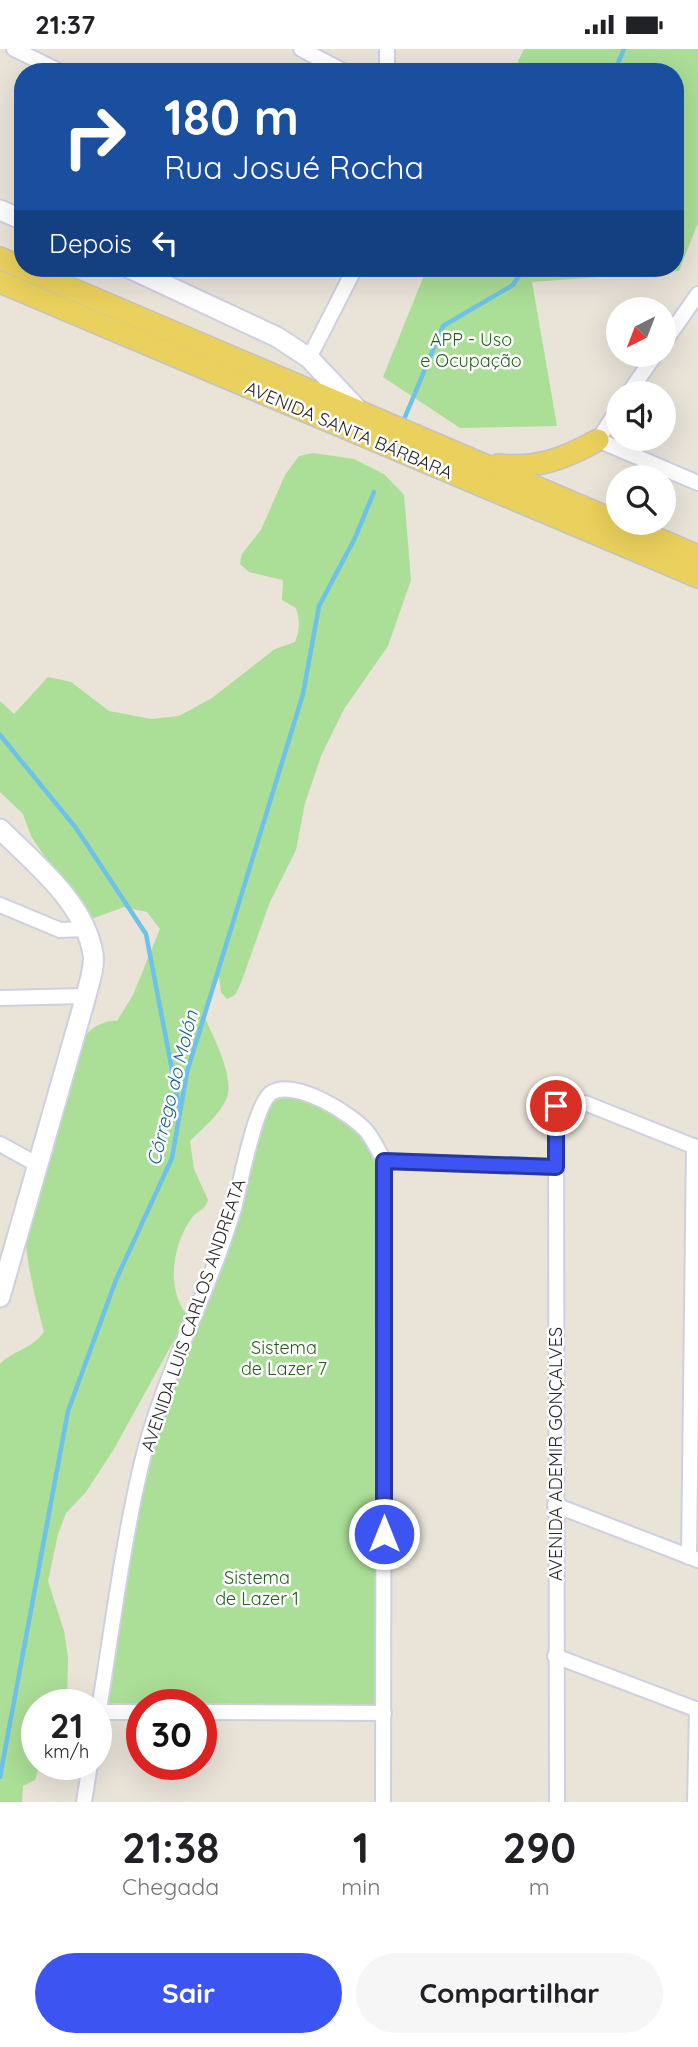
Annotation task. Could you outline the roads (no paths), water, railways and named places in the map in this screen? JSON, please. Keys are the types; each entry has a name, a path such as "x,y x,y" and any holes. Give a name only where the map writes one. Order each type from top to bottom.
{"main road":[{"name":"AVENIDA SANTA BÁRBARA","path":"44,277 606,516"},
{"name":"AVENIDA SANTA BÁRBARA","path":"0,282 698,577"},
{"path":"481,464 541,466 598,440"},
{"name":"AVENIDA SANTA BÁRBARA","path":"650,535 698,556"}],"street":[{"path":"14,49 43,63"},
{"path":"301,49 328,63"},
{"path":"149,277 239,317 309,358 362,413"},
{"path":"309,358 350,277"},
{"path":"676,325 698,294"},
{"path":"606,428 598,440 698,483"},
{"path":"0,829 50,879 85,929 93,954 86,996 0,1296"},
{"path":"0,905 60,929 85,929"},
{"path":"0,998 86,996"},
{"name":"AVENIDA LUIS CARLOS ANDREATA","path":"102,1689 141,1465 172,1365 220,1248 260,1111 268,1095 279,1089 301,1090 343,1112 368,1133 384,1161"},
{"name":"AVENIDA ADEMIR GONÇALVES","path":"557,1802 556,1106 585,1103 696,1147"},
{"path":"0,1144 38,1165"},
{"path":"555,1505 693,1558 696,1147"},
{"path":"383,1802 384,1161 556,1167"},
{"path":"555,1656 697,1709 695,1802"},
{"path":"217,1712 384,1713"},
{"path":"84,1802 87,1780"}],"waterway":[{"path":"618,63 624,49"},
{"path":"405,417 443,326 513,285 518,277"},
{"name":"Córrego do Molón","path":"0,1777 68,1411 116,1280 172,1158 187,1072 303,694 319,606 355,538 374,492"},
{"path":"0,735 76,828 146,934 179,1106"}],"park label":[{"name":"APP - Uso e Ocupação","path":"471,350"},
{"name":"Sistema de Lazer 7","path":"284,1358"},
{"name":"Sistema de Lazer 1","path":"257,1588"}]}
